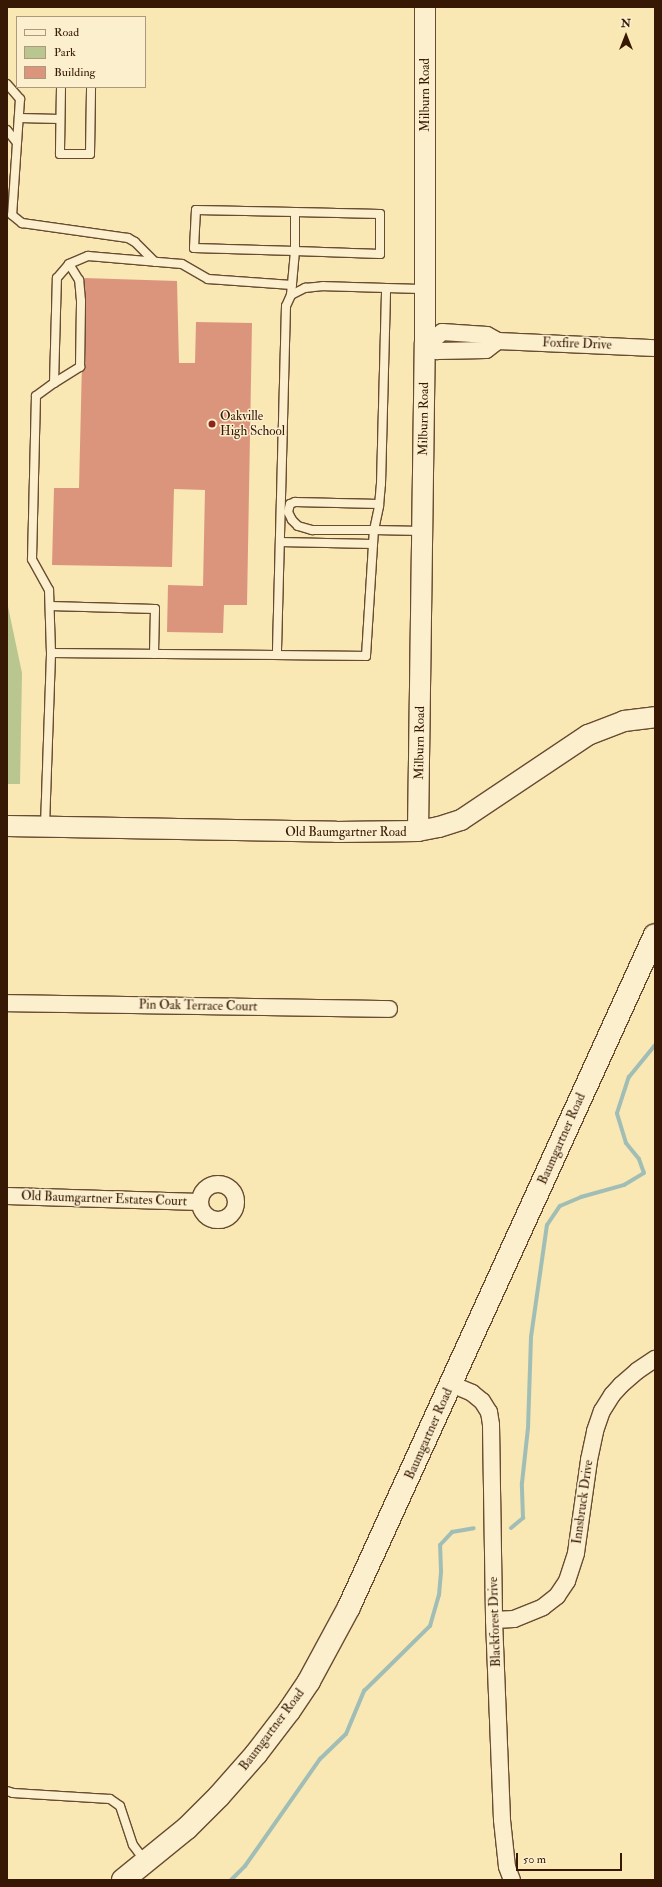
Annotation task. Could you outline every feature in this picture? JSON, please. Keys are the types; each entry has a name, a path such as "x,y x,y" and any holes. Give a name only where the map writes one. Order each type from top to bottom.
{"main road":[{"name":"Baumgartner Road","path":"124,1880 187,1828 219,1796 256,1754 289,1711 309,1681 350,1607 655,935"}],"street":[{"name":"Milburn Road","path":"418,832 428,342 426,289 425,7"},
{"name":"Foxfire Drive","path":"428,342 437,351 486,350 498,341 655,348"},
{"name":"Old Baumgartner Road","path":"7,826 418,832 439,828 461,820 588,735 618,723 655,717"},
{"name":"Pin Oak Terrace Court","path":"7,1003 389,1009"},
{"name":"Old Baumgartner Estates Court","path":"7,1196 200,1202"},
{"name":"Innsbruck Drive","path":"494,1620 514,1618 544,1607 557,1596 567,1581 576,1553 589,1460 602,1411 612,1395 621,1385 637,1371 655,1359"},
{"name":"Blackforest Drive","path":"451,1384 472,1393 482,1401 489,1412 491,1425 494,1620 504,1848 507,1867 512,1880"}],"lane":[{"path":"7,84 20,99 12,215 22,223 128,238 136,242 155,262"},
{"path":"61,88 60,154 90,154 91,88"},
{"path":"19,118 60,119"},
{"path":"7,130 17,143"},
{"path":"196,210 380,214 380,254 295,251 194,248 196,210"},
{"path":"277,655 286,306 291,295 295,251 295,212"},
{"path":"54,383 57,278 69,264 88,256 182,264 208,279 292,284"},
{"path":"45,827 51,653 49,590 32,559 36,396 80,367 81,294 79,280 69,264"},
{"path":"291,295 305,288 323,286 426,289"},
{"path":"51,653 366,656 374,530 379,504 386,288"},
{"path":"379,504 295,502 290,504 288,512 292,520 298,526 312,530 423,531"},
{"path":"280,542 373,544"},
{"path":"50,606 154,609 154,654"},
{"path":"7,1791 13,1793 110,1799 120,1806 133,1845 147,1862"}],"green space":[{"path":"7,602 22,673 20,784 7,784"}],"building":[{"name":"Oakville High School","path":"84,278 177,281 179,363 195,363 196,322 252,323 247,605 224,605 223,633 167,632 168,585 203,586 205,490 174,489 172,567 52,565 54,488 79,488"}],"waterway":[{"path":"511,1528 523,1518 522,1483 528,1428 531,1337 547,1225 560,1206 581,1197 624,1185 644,1173 639,1159 626,1143 617,1113 629,1077 655,1045"},
{"path":"231,1880 245,1866 320,1759 346,1734 364,1691 430,1626 439,1595 441,1571 440,1545 452,1532 474,1528"}],"place":[{"name":"Oakville High School","path":"212,424"}]}
